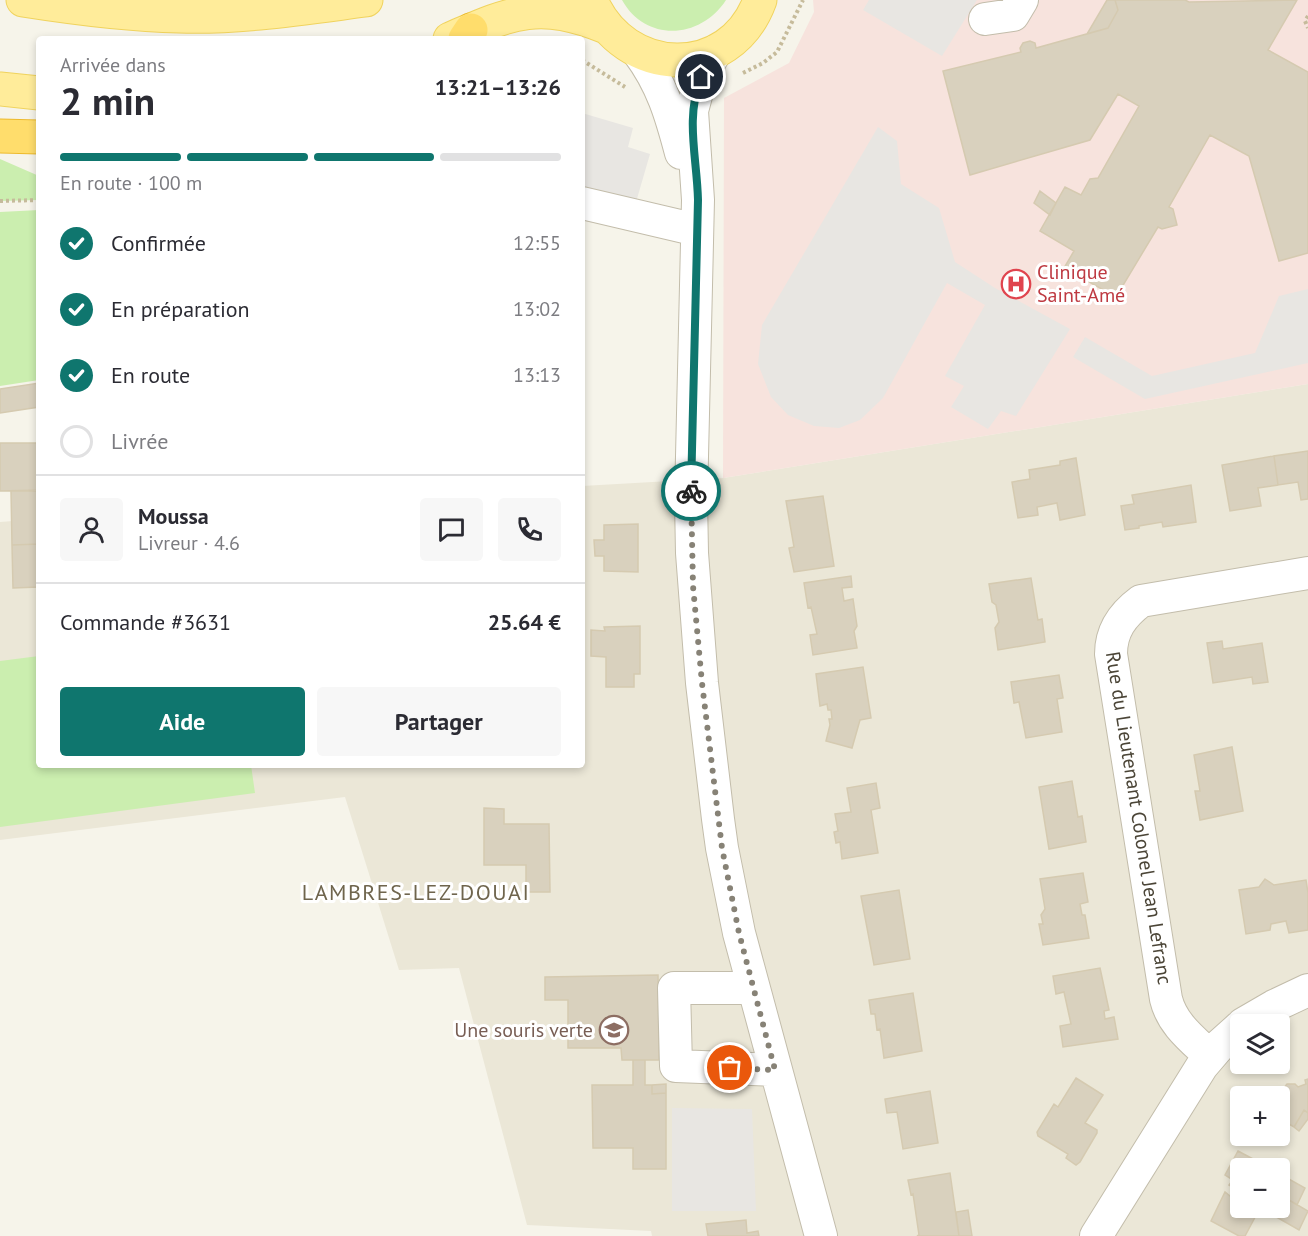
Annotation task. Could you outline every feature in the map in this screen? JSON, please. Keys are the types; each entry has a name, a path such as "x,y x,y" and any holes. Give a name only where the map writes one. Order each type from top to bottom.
{"highway":[{"path":"0,136 36,136"}],"main road":[{"path":"23,0 105,11 179,16 260,13 366,0"},
{"path":"462,36 503,17 540,10 574,15 599,13 620,41 638,52 664,60 697,58 716,51 733,39 742,30 760,0"},
{"path":"0,89 36,93"}],"street":[{"path":"985,19 1013,15 1022,0"},
{"path":"716,51 701,77 692,111 698,177 691,499 693,586 722,848 735,916 821,1236"},
{"path":"638,52 655,75 665,98 685,170 697,230"},
{"path":"585,203 697,230"},
{"name":"Rue du Lieutenant Colonel Jean Lefranc","path":"1210,1056 1180,1027 1166,999 1112,654 1113,636 1124,616 1141,602 1308,573"},
{"path":"753,988 674,988 676,1066 775,1070"},
{"path":"1261,1014 1308,990"},
{"path":"1096,1236 1210,1056 1230,1037"}],"path":[{"path":"1308,16 1305,21 1308,28"},
{"path":"0,201 36,200"}],"shaded area":[{"name":"Clinique Saint-Amé","path":"813,0 1308,0 1308,384 723,478 724,98 789,63 814,12"},
{"path":"869,0 977,0 942,56 863,10"},
{"path":"585,114 633,128 628,147 650,154 634,209 585,194"},
{"path":"878,127 897,141 901,184 939,208 955,262 995,288 1070,329 1016,416 1001,411 988,429 951,407 964,386 945,376 985,305 947,283 883,398 860,420 839,428 814,426 788,415 771,397 758,364 762,325"},
{"path":"1308,289 1308,363 1145,399 1073,357 1085,337 1152,376 1255,353 1279,296"},
{"path":"1308,384 1308,1236 652,1236 651,1231 527,1225 459,968 399,970 345,797 0,840 0,522 36,519 36,768 585,768 585,486 723,478"},
{"path":"672,1108 752,1109 756,1211 672,1211"}],"green space":[{"path":"622,0 726,0 703,22 674,31 645,24 632,14"},
{"path":"0,159 36,175 36,200 0,201"},
{"path":"36,210 36,380 0,386 0,212"},
{"path":"36,656 36,768 251,768 255,793 0,827 0,661"}],"building":[{"path":"1107,0 1115,0 1118,10 1108,28 1087,34"},
{"path":"1115,0 1185,0 1189,2 1297,0 1268,50 1308,72 1308,253 1279,261 1249,156 1210,135 1169,207 1173,209 1177,225 1162,229 1158,227 1116,297 1064,268 1074,251 1040,231 1065,187 1081,195 1090,179 1098,178 1139,106 1118,94 1090,140 970,175 943,71 1021,52 1020,48 1023,43 1030,41 1035,43 1036,48 1108,28 1118,10"},
{"path":"1040,191 1056,203 1050,215 1034,203"},
{"path":"36,383 36,407 0,413 0,389"},
{"path":"0,443 36,443 36,490 0,491"},
{"path":"1308,451 1308,499 1301,500 1298,482 1278,485 1274,456"},
{"path":"1274,456 1278,485 1258,488 1261,506 1230,511 1222,465"},
{"path":"1076,458 1085,515 1060,520 1057,503 1037,507 1038,515 1018,518 1012,482 1030,479 1029,470 1060,465 1060,461"},
{"path":"1191,485 1196,522 1163,527 1162,522 1125,530 1121,506 1134,504 1132,495"},
{"path":"11,491 36,491 36,544 12,545"},
{"path":"823,496 834,566 794,572 789,548 794,547 786,501"},
{"path":"638,524 638,572 604,571 604,556 595,556 594,540 604,540 604,525"},
{"path":"36,544 36,587 13,588 12,545"},
{"path":"851,576 852,587 842,588 844,601 853,599 857,648 813,655 810,635 817,634 811,607 808,608 804,583"},
{"path":"1031,578 1038,620 1042,619 1045,642 998,650 995,628 999,622 989,584"},
{"path":"640,626 640,674 634,674 634,687 606,687 606,657 591,656 591,630 605,631 604,627"},
{"path":"1222,641 1223,649 1262,643 1268,682 1253,684 1252,677 1213,683 1207,643"},
{"path":"863,667 871,718 860,720 852,748 826,741 830,725 829,719 832,719 831,710 828,710 827,704 820,706 816,674"},
{"path":"1059,675 1063,698 1057,699 1062,732 1026,738 1019,702 1014,703 1011,682"},
{"path":"1232,747 1243,811 1200,820 1195,791 1200,791 1194,755"},
{"path":"1072,781 1078,817 1082,816 1086,842 1049,849 1039,787"},
{"path":"876,783 880,808 871,810 878,853 842,859 840,842 836,843 834,832 838,831 835,814 851,812 847,788"},
{"path":"484,808 504,809 504,824 549,824 550,892 526,892 526,865 484,865"},
{"path":"1083,873 1088,902 1080,904 1082,915 1085,915 1089,938 1043,945 1039,924 1043,924 1041,915 1045,909 1040,879"},
{"path":"1265,879 1274,885 1306,880 1308,930 1289,933 1286,921 1271,924 1270,930 1246,934 1239,890 1259,887"},
{"path":"899,890 910,959 874,965 861,896"},
{"path":"1100,968 1109,1010 1104,1011 1105,1019 1114,1017 1118,1039 1063,1047 1060,1026 1071,1024 1064,992 1056,994 1053,976"},
{"path":"658,975 659,1060 622,1060 621,1048 568,1048 568,1000 545,1000 545,977"},
{"path":"913,993 922,1051 884,1058 880,1029 877,1030 875,1014 871,1014 869,1000"},
{"path":"633,1060 645,1060 645,1085 652,1085 652,1094 666,1093 666,1169 633,1169 633,1148 593,1148 592,1085 633,1085"},
{"path":"1076,1078 1103,1095 1085,1123 1097,1130 1097,1133 1076,1165 1066,1158 1068,1154 1038,1136 1037,1132 1054,1104 1058,1107"},
{"path":"1308,1079 1308,1113 1304,1110 1294,1127 1290,1125 1290,1086 1286,1086 1295,1084 1298,1087 1306,1084 1305,1080"},
{"path":"666,1084 666,1093 652,1094 652,1085"},
{"path":"930,1091 938,1143 903,1149 897,1112 887,1113 885,1099"},
{"path":"1304,1110 1308,1113 1308,1119 1299,1131 1294,1127"},
{"path":"1238,1151 1251,1158 1234,1158"},
{"path":"1230,1166 1230,1178 1225,1175"},
{"path":"950,1173 959,1236 917,1236 919,1235 913,1194 911,1195 908,1180"},
{"path":"1290,1180 1305,1188 1297,1205 1290,1201"},
{"path":"1225,1192 1230,1196 1230,1218 1255,1218 1245,1236 1239,1236 1211,1221"},
{"path":"1290,1201 1308,1211 1299,1230 1278,1218 1290,1218"},
{"path":"968,1210 972,1236 959,1236 956,1212"},
{"path":"746,1220 747,1233 758,1231 759,1236 708,1236 706,1224"}],"way so far":[{"path":"691,491 693,586 722,848 739,933 775,1070 730,1068"}],"place":[{"name":"Clinique Saint-Amé","path":"1016,284"},
{"name":"Une souris verte","path":"614,1030"}],"district":[{"name":"LAMBRES-LEZ-DOUAI","path":"416,892"}],"route":[{"path":"691,491 698,200 691,120 693,101 701,77"}]}
